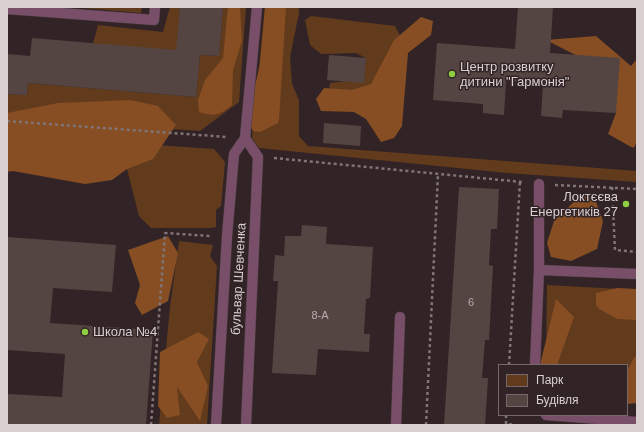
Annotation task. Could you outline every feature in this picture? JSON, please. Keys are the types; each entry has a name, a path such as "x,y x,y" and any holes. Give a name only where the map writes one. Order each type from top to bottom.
{"street":[{"path":"7,9 154,20 155,7"},
{"name":"бульвар Шевченка","path":"216,425 227,236 234,154 245,138 257,7"},
{"path":"245,138 258,157"},
{"name":"бульвар Шевченка","path":"246,425 258,157"},
{"path":"535,364 539,270 539,184"},
{"path":"539,270 637,274"},
{"path":"396,425 400,316"},
{"path":"559,416 637,422"}],"path":[{"path":"7,121 245,138"},
{"path":"258,157 539,184 637,189"},
{"path":"426,425 438,174"},
{"path":"509,364 520,181"},
{"path":"612,187 615,250 637,252"},
{"path":"151,425 165,233 215,236"},
{"path":"506,416 506,424 516,425"}],"green space":[{"path":"72,7 142,7 141,13"},
{"path":"170,7 180,7 179,51 93,44 98,25 163,32"},
{"path":"223,7 246,7 239,102 200,131 7,118 7,94 27,95 28,83 196,97 200,55 219,56"},
{"path":"265,7 299,7 290,57 292,84 299,100 299,136 308,146 637,171 637,182 507,173 259,148 252,138"},
{"path":"311,16 395,26 404,43 397,106 328,97 330,83 364,79 366,58 356,53 321,54 310,45 305,20"},
{"path":"7,135 214,149 225,162 221,206 216,210 216,227 151,228 139,216 127,169"},
{"path":"179,241 213,245 210,256 217,266 207,425 159,425 170,307"},
{"path":"547,285 637,290 637,391 628,390 628,364 546,364"}],"shaded area":[{"path":"228,7 240,7 242,41 233,70 232,105 221,113 213,115 205,114 199,112 198,100 205,80 223,58"},
{"path":"265,7 286,7 279,120 278,123 260,132 253,131 247,120 260,64"},
{"path":"421,17 433,21 431,35 408,53 402,126 394,138 381,142 366,119 354,112 321,111 316,99 324,88 352,90 371,84 394,40"},
{"path":"596,36 631,66 637,59 637,139 633,148 608,134 616,113 605,70 546,40"},
{"path":"130,100 158,106 176,125 153,159 127,169 112,180 85,184 13,171 7,172 7,113 58,103"},
{"path":"581,195 594,196 603,221 597,249 571,261 551,257 547,243 554,221"},
{"path":"168,236 178,253 168,301 142,315 135,303 140,285 128,250"},
{"path":"617,288 637,289 637,320 617,319 599,309 596,305 596,293"},
{"path":"556,299 574,317 558,362 559,364 540,364"},
{"path":"198,332 209,339 197,362 208,386 200,421 177,387 180,415 167,418 158,406 160,352"},
{"path":"635,356 637,360 637,403 628,404 628,369"}],"building":[{"path":"180,7 223,7 219,56 200,55 196,97 28,83 27,95 7,94 7,54 30,56 32,38 176,50"},
{"path":"518,7 553,7 550,53 620,58 616,113 563,110 562,118 541,116 543,84 506,81 504,115 483,113 483,104 433,100 437,43 515,49"},
{"path":"329,55 366,58 364,83 327,80"},
{"path":"324,123 361,126 360,146 323,143"},
{"path":"459,187 499,189 497,229 491,229 489,265 493,266 489,340 485,340 482,378 488,378 485,425 444,425"},
{"path":"302,225 327,227 326,244 373,247 370,298 366,299 364,334 370,334 369,352 318,349 316,375 272,373 278,281 273,281 275,255 284,256 285,236 301,236"},
{"path":"7,237 116,245 112,292 53,288 50,323 153,330 146,425 7,425 7,394 62,397 65,354 7,350"}],"place":[{"name":"Центр розвитку дитини \"Гармонія\"","path":"452,74"},
{"name":"Локтєєва Енергетиків 27","path":"626,204"},
{"name":"Школа №4","path":"85,332"}]}
